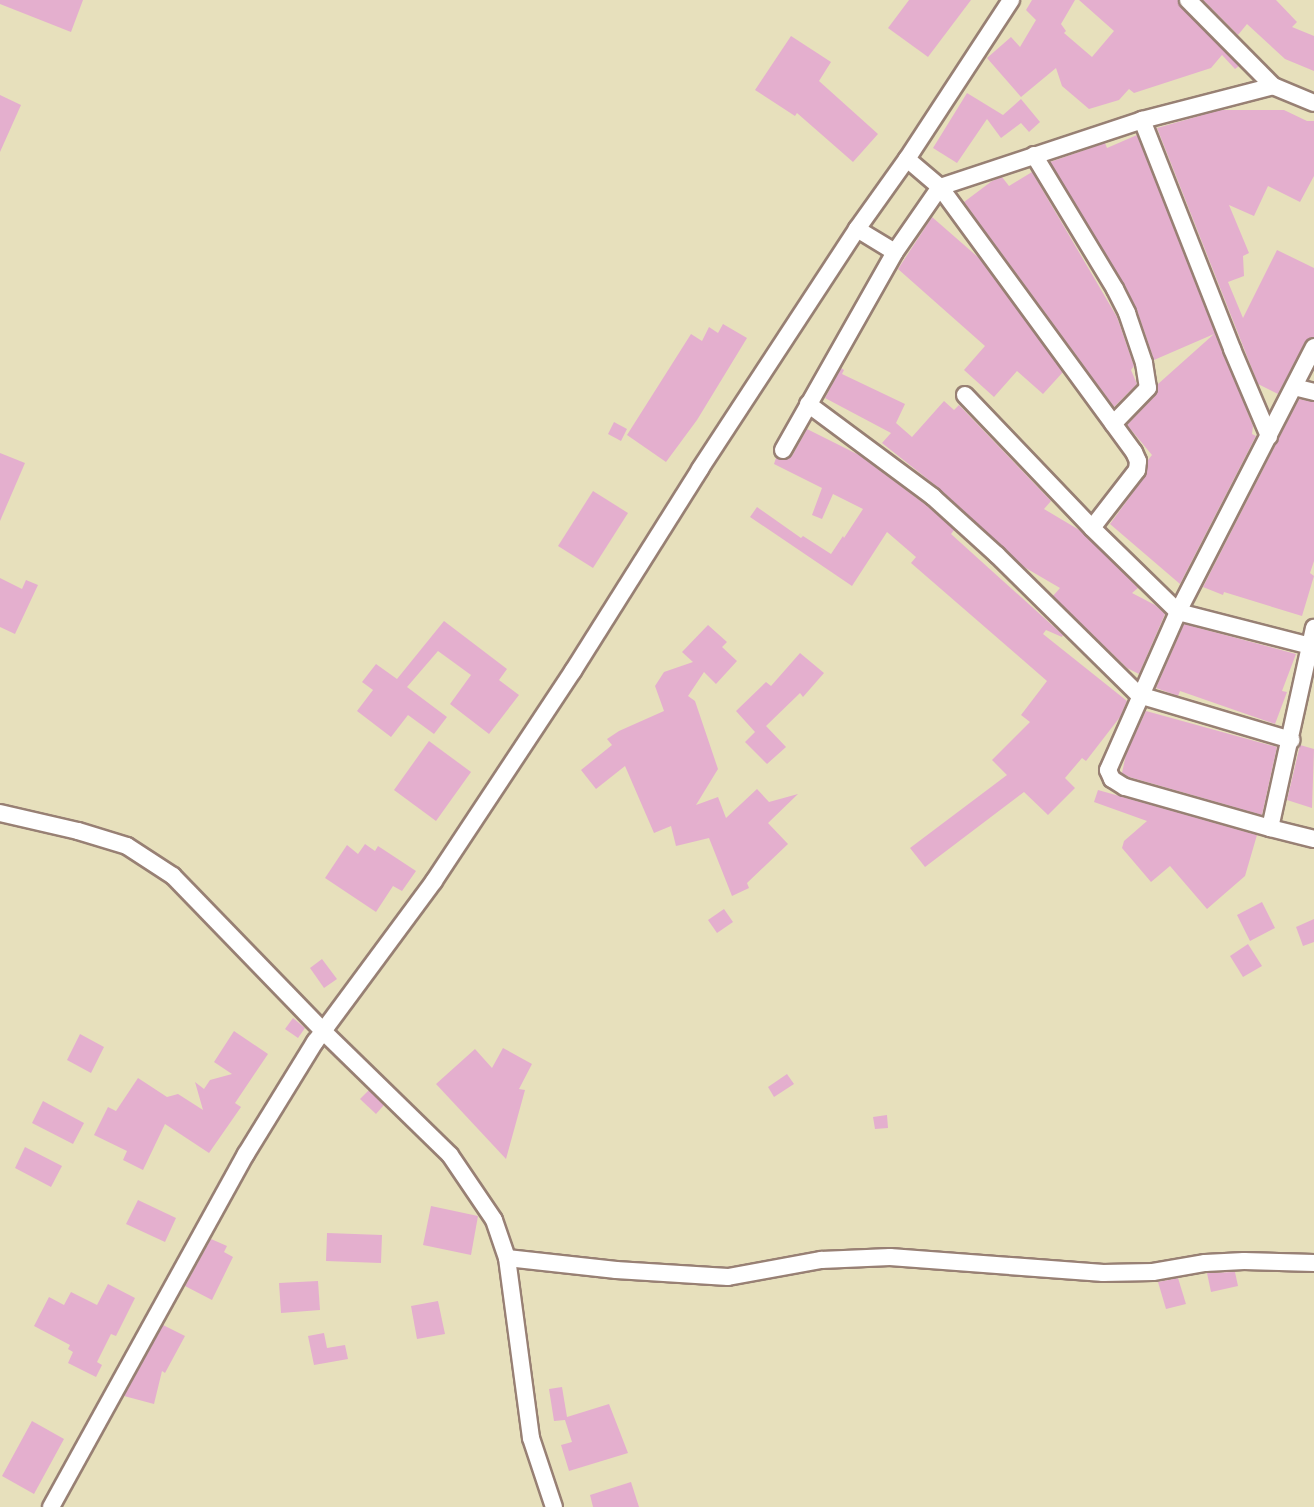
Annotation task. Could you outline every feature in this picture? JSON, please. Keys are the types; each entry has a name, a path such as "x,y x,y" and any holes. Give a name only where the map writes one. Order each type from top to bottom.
{"street":[{"path":"51,1507 246,1154 323,1030 434,881 573,671 857,229 907,159 1011,0"},
{"path":"1188,0 1273,86 1314,103"},
{"path":"783,450 895,252 940,187 1142,120 1273,86"},
{"path":"1142,120 1232,349 1269,436"},
{"path":"1034,156 1115,289 1127,313 1144,363 1148,388 1113,424"},
{"path":"907,159 940,187 1134,452 1139,465 1128,484 1092,528"},
{"path":"857,229 895,252"},
{"path":"1314,347 1178,612 1139,695 1108,770 1112,779 1125,787 1314,839"},
{"path":"1294,387 1314,392"},
{"path":"965,395 1004,433 1092,528 1178,612 1312,647"},
{"path":"807,404 933,497 997,555 1139,695 1291,740"},
{"path":"1270,828 1312,647 1314,628"},
{"path":"0,813 78,831 127,846 173,876 323,1030 450,1155 494,1220 507,1258 531,1438 554,1507"},
{"path":"507,1258 616,1270 728,1277 821,1260 890,1257 1103,1273 1153,1272 1205,1263 1244,1261 1314,1263"}],"building":[{"path":"0,0 83,0 71,32 0,4"},
{"path":"909,0 971,0 928,57 888,28"},
{"path":"1032,0 1075,0 1061,24 1066,31 1064,33 1092,57 1114,31 1079,0 1178,0 1181,7 1239,66 1235,69 1222,55 1211,68 1134,93 1129,89 1119,100 1089,109 1062,86 1056,68 1021,97 987,58 1011,37 1020,47 1036,20 1026,10"},
{"path":"1203,0 1276,0 1297,22 1292,27 1314,36 1314,71 1285,59 1247,24 1238,35"},
{"path":"791,36 831,62 819,81 878,134 853,162 797,113 795,116 755,90"},
{"path":"967,93 1003,115 1021,99 1040,122 1029,132 1021,123 1001,138 987,119 957,163 933,148"},
{"path":"0,95 21,105 0,152"},
{"path":"1220,110 1284,110 1307,121 1314,121 1314,176 1300,202 1268,186 1254,216 1229,205 1249,253 1243,256 1244,276 1228,282 1243,318 1277,250 1314,268 1314,337 1305,342 1278,394 1258,384 1157,128"},
{"path":"1137,135 1253,426 1252,434 1256,436 1180,584 1110,524 1145,476 1148,460 1152,455 1127,425 1156,395 1158,384 1214,334 1154,360 1137,310 1124,284 1050,162 1105,143 1107,148"},
{"path":"1032,172 1117,317 1134,366 1131,370 1137,384 1114,407 964,202 992,181 1002,177 1009,186"},
{"path":"932,217 979,258 1063,372 1043,394 1017,371 994,397 964,370 985,346 898,269"},
{"path":"723,324 747,338 697,420 666,462 627,435 691,334 702,341 709,327 718,333"},
{"path":"841,368 844,370 842,374 905,404 896,423 912,437 944,401 954,410 959,405 1051,501 1044,509 1081,531 1138,588 1132,593 1155,605 1165,614 1139,674 1127,668 1053,596 1060,588 1024,567 940,489 882,443 891,433 825,398"},
{"path":"1299,399 1314,402 1314,561 1310,573 1314,576 1302,616 1224,592 1223,595 1203,587"},
{"path":"614,422 627,429 621,441 608,434"},
{"path":"807,429 859,455 926,505 954,530 951,534 1063,635 1062,637 1046,630 1043,634 1127,701 1120,717 1086,761 1082,758 1065,778 1075,788 1048,815 1024,792 925,867 910,848 1007,775 992,760 1030,722 1021,715 1047,681 911,563 916,557 887,532 852,586 750,517 757,507 801,538 803,536 831,554 863,509 833,494 822,519 812,515 822,488 774,464 776,458 784,460 792,456"},
{"path":"0,453 25,463 0,521"},
{"path":"593,491 628,513 593,568 558,546"},
{"path":"0,578 22,589 26,580 38,585 15,634 0,627"},
{"path":"444,621 507,669 499,680 519,695 489,734 450,704 471,675 438,651 407,687 447,717 434,734 408,715 391,737 357,711 373,690 362,682 376,664 397,679"},
{"path":"1184,624 1296,654 1282,691 1287,692 1275,724 1180,691 1178,696 1156,688"},
{"path":"708,625 727,642 722,647 737,661 716,684 704,672 688,696 695,701 718,769 696,805 718,797 726,818 757,789 769,802 798,794 768,823 788,844 747,883 749,888 732,896 709,838 676,846 671,826 654,833 625,766 596,789 581,770 612,745 607,739 619,731 664,711 655,686 664,672 693,662 682,652"},
{"path":"800,653 824,673 803,697 800,693 766,726 786,747 767,764 745,742 755,732 736,711 766,682 771,686"},
{"path":"1146,711 1277,747 1262,815 1129,777 1122,773 1126,754"},
{"path":"429,741 471,772 436,821 394,790"},
{"path":"1300,745 1314,749 1312,808 1287,800"},
{"path":"1098,790 1257,835 1245,876 1207,909 1170,866 1151,882 1122,848 1124,841 1147,821 1094,802"},
{"path":"365,844 375,851 378,846 416,871 402,891 393,886 376,912 325,878 347,845 358,854"},
{"path":"1262,902 1275,928 1250,941 1237,915"},
{"path":"724,909 733,922 717,933 708,920"},
{"path":"1314,919 1314,942 1303,946 1296,927"},
{"path":"1248,944 1262,966 1243,977 1230,956"},
{"path":"322,959 337,979 324,988 310,968"},
{"path":"293,1018 305,1028 298,1038 285,1029"},
{"path":"234,1031 268,1054 235,1103 241,1107 209,1153 165,1124 143,1170 123,1160 127,1151 94,1135 108,1107 116,1111 138,1078 167,1097 178,1094 203,1110 195,1082 204,1089 210,1080 232,1074 214,1062"},
{"path":"80,1034 104,1047 91,1073 67,1060"},
{"path":"503,1048 532,1064 519,1089 525,1090 506,1159 436,1084 475,1049 492,1068"},
{"path":"787,1074 794,1084 774,1097 768,1087"},
{"path":"369,1090 384,1105 376,1114 360,1099"},
{"path":"43,1101 84,1123 73,1144 32,1123"},
{"path":"887,1115 888,1128 875,1129 873,1117"},
{"path":"25,1147 62,1166 51,1187 15,1168"},
{"path":"138,1200 176,1218 165,1242 126,1224"},
{"path":"431,1206 478,1216 471,1255 423,1245"},
{"path":"327,1233 382,1235 381,1263 326,1261"},
{"path":"211,1239 227,1246 224,1252 233,1257 212,1300 185,1286"},
{"path":"1235,1272 1238,1286 1211,1292 1207,1273"},
{"path":"1178,1278 1186,1304 1166,1309 1158,1282"},
{"path":"318,1281 320,1310 281,1313 279,1283"},
{"path":"108,1284 135,1298 116,1336 111,1334 97,1362 102,1365 96,1377 68,1363 73,1352 68,1349 70,1345 34,1326 49,1297 64,1305 71,1292 97,1305"},
{"path":"438,1301 445,1334 417,1339 411,1306"},
{"path":"163,1325 185,1336 165,1373 162,1371 154,1404 124,1396"},
{"path":"324,1333 327,1348 345,1345 348,1359 314,1365 308,1336"},
{"path":"562,1387 567,1417 609,1404 628,1453 569,1471 561,1445 572,1442 565,1420 554,1421 549,1389"},
{"path":"32,1421 64,1439 34,1494 2,1476"},
{"path":"631,1482 639,1507 593,1507 590,1495"}]}
